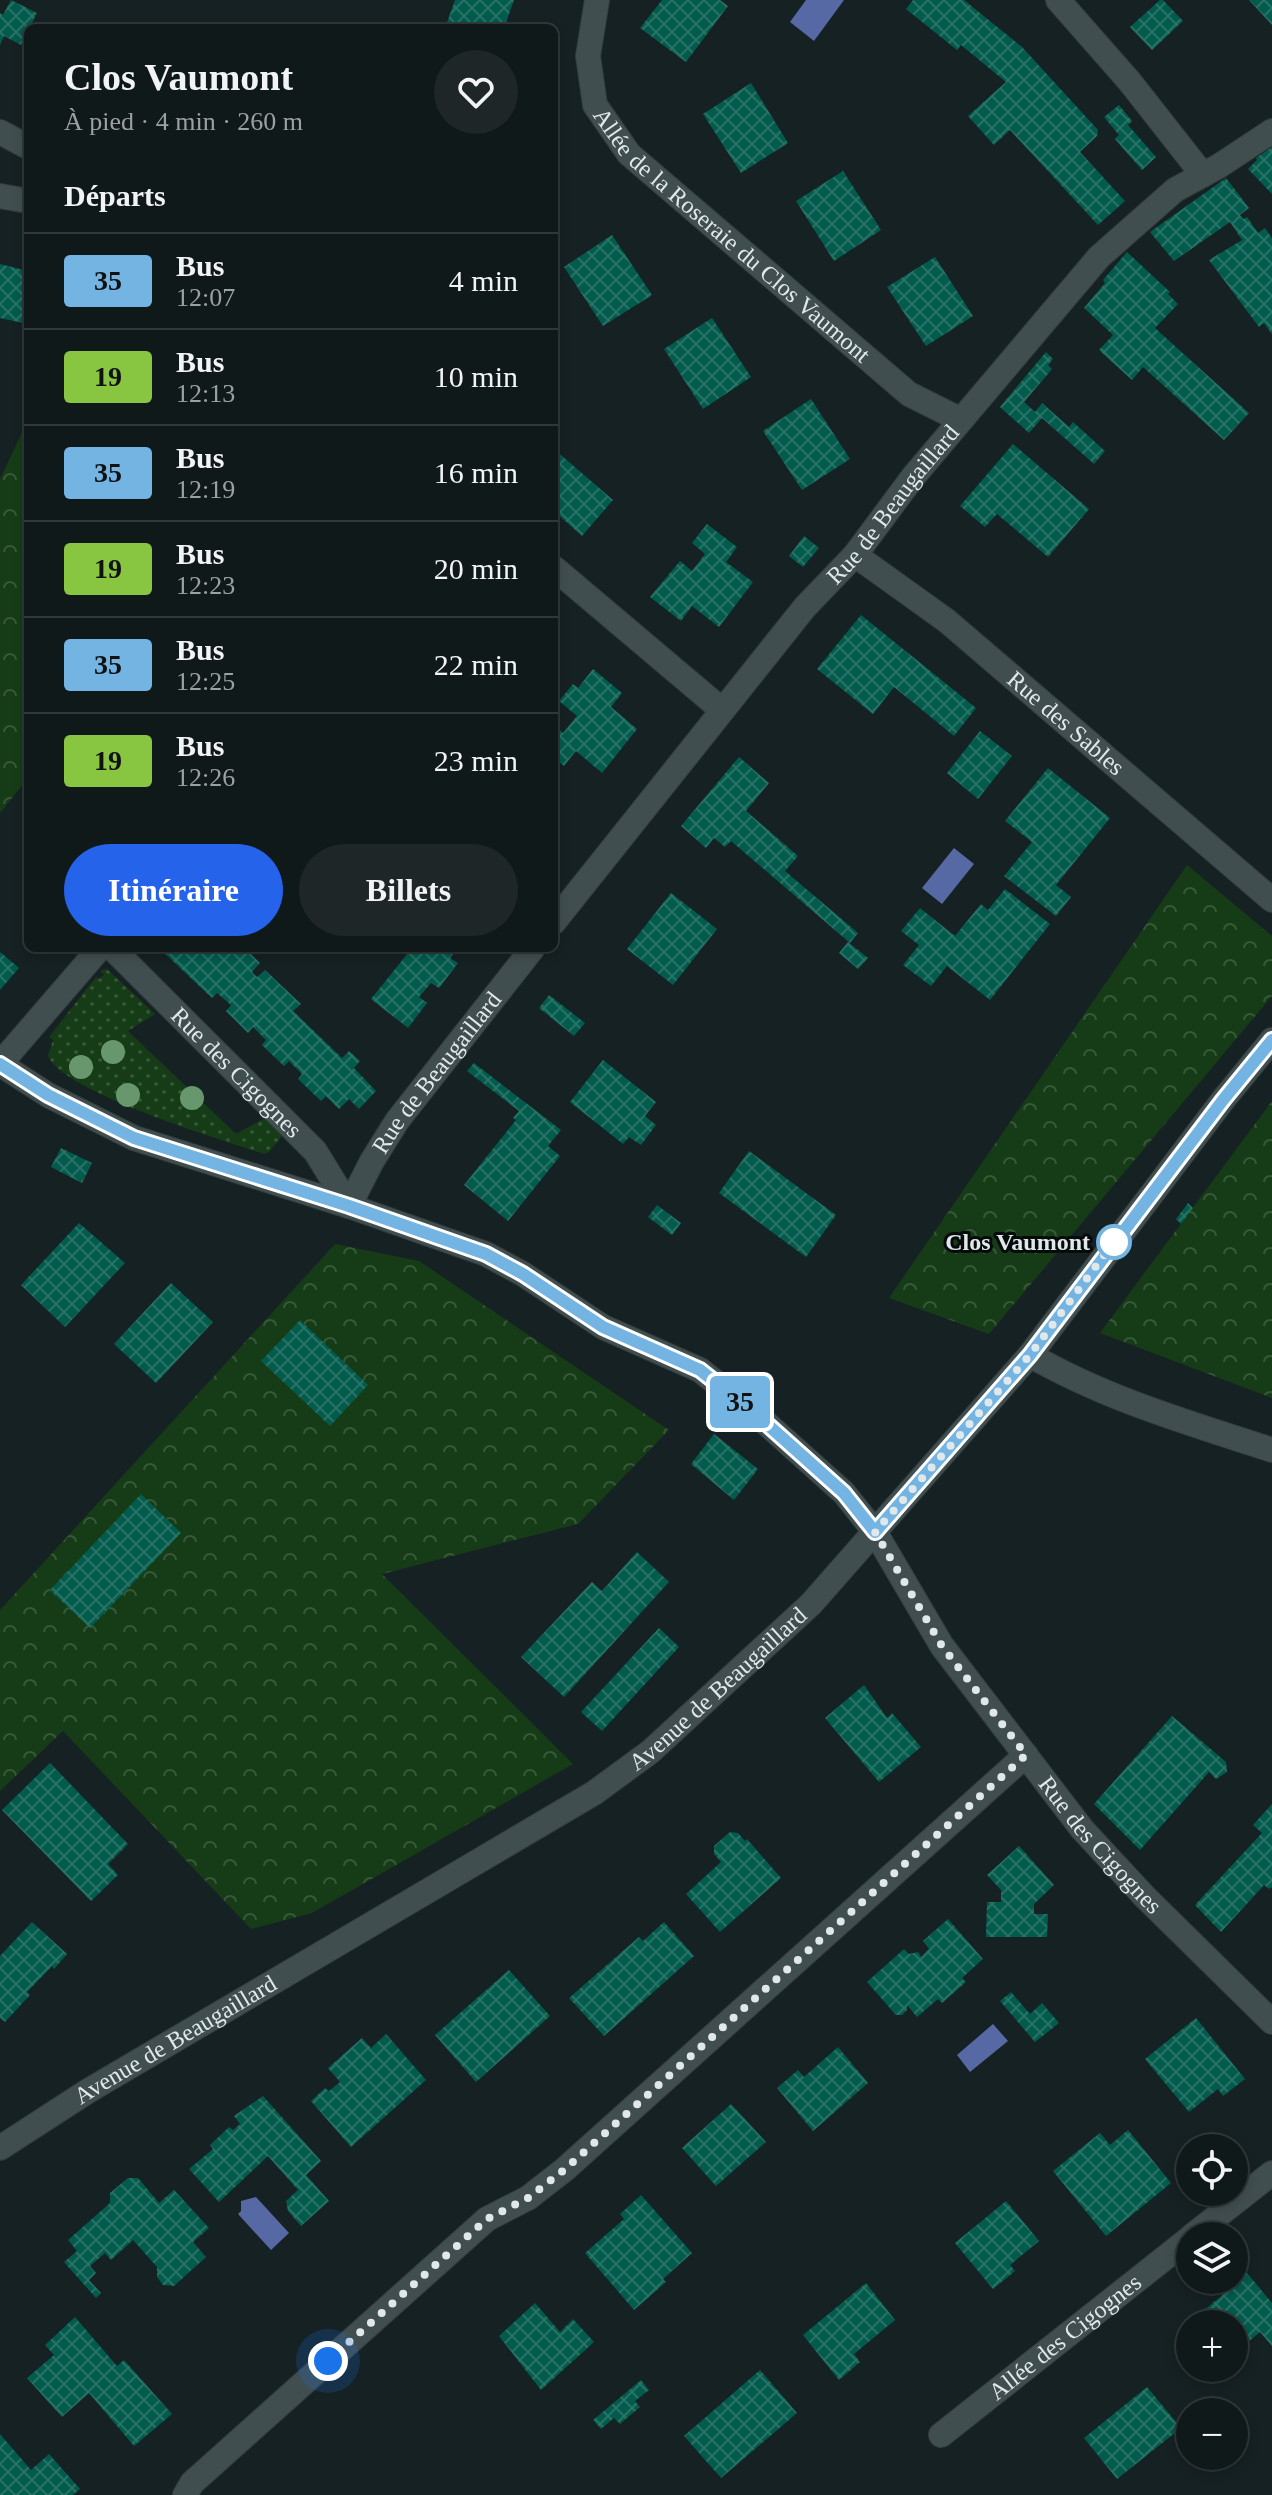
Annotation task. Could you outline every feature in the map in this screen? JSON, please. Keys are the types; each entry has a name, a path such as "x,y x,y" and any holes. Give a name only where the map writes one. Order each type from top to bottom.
{"street":[{"name":"Allée de la Roseraie du Clos Vaumont","path":"597,0 588,56 595,105 629,154 909,394 961,420"},
{"path":"1058,0 1130,82 1203,175"},
{"name":"Rue de Beaugaillard","path":"558,917 805,607 855,555 913,477 1099,257 1175,190 1272,131"},
{"path":"0,132 24,145"},
{"path":"0,196 24,200"},
{"name":"Rue des Sables","path":"855,555 947,621 1272,900"},
{"path":"558,571 722,710"},
{"path":"0,1064 97,952"},
{"name":"Rue des Cigognes","path":"116,952 315,1151 349,1206"},
{"name":"Rue de Beaugaillard","path":"349,1206 397,1121 530,952"},
{"name":"Avenue de Beaugaillard","path":"0,2148 101,2083 594,1793 650,1752 811,1604 1030,1355 1272,1040"},
{"name":"Rue des Cigognes","path":"0,1064 48,1095 134,1138 349,1206 486,1254 523,1274 603,1327 700,1370 758,1416 844,1493 875,1532 942,1646 1082,1829 1144,1896 1272,2022"},
{"path":"1030,1355 1069,1377 1122,1400 1272,1450"},
{"path":"185,2495 192,2483 487,2219 528,2198 564,2170 1026,1755"},
{"name":"Allée des Cigognes","path":"1210,2222 1272,2173"},
{"name":"Allée des Cigognes","path":"941,2435 1176,2249"}],"green space":[{"path":"24,428 24,783 0,813 0,479"},
{"path":"1187,865 1272,936 1272,996 989,1334 889,1298"},
{"path":"107,969 155,1014 128,1031 236,1134 265,1118 282,1136 269,1152 264,1154 146,1113 81,1084 59,1069 48,1055 53,1040 49,1037 96,977 99,979 104,975 100,971"},
{"path":"1272,1101 1272,1398 1100,1333"},
{"path":"335,1244 419,1261 669,1430 578,1524 382,1574 573,1764 312,1913 251,1929 63,1731 0,1791 0,1610"}],"water":[{"path":"806,0 844,0 814,41 790,22"},
{"path":"954,848 974,864 942,904 922,888"},
{"path":"993,2024 1008,2041 970,2072 957,2055"},
{"path":"256,2197 289,2233 271,2250 238,2214 241,2201"}],"building":[{"path":"11,0 37,13 32,24 24,24 21,45 4,36 0,45 0,13 3,15"},
{"path":"455,0 514,0 505,24 446,24"},
{"path":"662,0 720,0 728,6 686,62 640,28"},
{"path":"913,0 964,0 1022,47 1098,130 1097,136 1080,152 1125,201 1098,225 1010,130 994,145 968,116 1006,82 961,45 957,50 906,9"},
{"path":"1160,0 1183,21 1152,50 1130,27"},
{"path":"1249,0 1272,0 1272,25"},
{"path":"751,83 788,143 741,173 703,114"},
{"path":"1119,105 1132,121 1128,125 1156,157 1142,170 1115,139 1119,135 1104,117"},
{"path":"1272,147 1272,194 1248,169 1256,158"},
{"path":"843,171 881,230 834,261 796,201"},
{"path":"1226,178 1249,208 1240,215 1243,219 1247,217 1258,233 1265,228 1272,238 1272,334 1264,323 1259,327 1209,260 1242,240 1230,222 1174,261 1150,232"},
{"path":"612,235 652,295 603,326 564,267"},
{"path":"1127,252 1170,292 1168,294 1178,304 1155,328 1249,413 1224,440 1143,367 1132,380 1099,350 1113,335 1084,308"},
{"path":"935,257 973,316 926,346 887,287"},
{"path":"0,264 24,270 24,323 0,318"},
{"path":"712,318 751,377 703,409 664,349"},
{"path":"1046,352 1053,359 1048,365 1052,369 1024,402 1035,412 1042,403 1069,427 1073,422 1105,451 1094,464 1042,418 1029,433 1000,407"},
{"path":"811,399 850,459 802,490 763,431"},
{"path":"1013,444 1089,509 1048,557 997,514 985,527 960,506"},
{"path":"558,452 613,500 582,536 558,515"},
{"path":"707,524 737,547 726,562 753,582 719,627 692,606 681,621 650,597 680,561 692,571 705,554 692,543"},
{"path":"804,536 819,548 803,567 789,556"},
{"path":"861,615 976,708 954,736 894,687 873,714 817,669"},
{"path":"593,669 622,693 611,707 637,729 602,773 576,751 564,766 558,761 558,729 563,733 577,716 559,701 573,684 578,688"},
{"path":"980,731 1012,756 978,799 947,773"},
{"path":"739,757 769,783 746,811 798,856 785,871 858,933 850,943 731,841 725,847 714,838 706,848 681,826"},
{"path":"1048,768 1110,818 1056,885 1071,897 1056,916 1004,876 1032,842 1005,821"},
{"path":"1005,889 1050,924 990,1000 947,966 931,986 903,965 919,945 901,931 920,908 955,936 981,904 988,910"},
{"path":"671,893 717,929 673,985 627,949"},
{"path":"848,942 868,958 858,969 839,953"},
{"path":"0,952 19,968 0,990"},
{"path":"163,952 249,952 260,963 252,972 257,977 265,970 301,1004 293,1011 342,1058 349,1051 360,1061 354,1068 376,1091 359,1109 349,1099 339,1109 326,1096 321,1101 298,1079 302,1074 289,1061 284,1066 262,1045 266,1040 253,1027 248,1033 226,1011 231,1005 217,993 212,998"},
{"path":"409,952 455,952 450,958 458,963 439,988 431,983 419,997 427,1003 408,1028 371,999"},
{"path":"549,995 585,1023 574,1036 539,1008"},
{"path":"603,1060 656,1102 645,1116 656,1125 641,1145 629,1137 623,1144 570,1102"},
{"path":"474,1063 561,1130 548,1146 560,1156 508,1221 464,1185 516,1120 513,1118 519,1111 467,1071"},
{"path":"61,1148 92,1163 82,1183 51,1167"},
{"path":"749,1151 836,1215 806,1257 719,1193"},
{"path":"1188,1203 1193,1208 1181,1224 1176,1219"},
{"path":"657,1205 681,1223 672,1235 648,1217"},
{"path":"79,1223 125,1263 65,1327 21,1285"},
{"path":"171,1283 213,1322 156,1383 114,1344"},
{"path":"300,1320 368,1385 330,1426 261,1361"},
{"path":"714,1434 758,1469 734,1500 691,1464"},
{"path":"141,1494 181,1533 90,1628 50,1590"},
{"path":"637,1552 669,1582 564,1697 521,1657 592,1582 602,1591"},
{"path":"659,1628 679,1647 602,1731 581,1712"},
{"path":"864,1685 887,1718 892,1713 921,1747 879,1782 825,1718"},
{"path":"1172,1716 1226,1762 1227,1772 1216,1779 1209,1772 1140,1850 1094,1804"},
{"path":"50,1763 128,1844 108,1864 118,1875 91,1901 2,1810"},
{"path":"1272,1804 1272,1887 1269,1889 1264,1885 1221,1932 1195,1905 1262,1833 1253,1825"},
{"path":"730,1832 738,1833 745,1841 747,1839 781,1878 720,1932 686,1894 721,1862 714,1854 714,1846"},
{"path":"1019,1846 1054,1885 1034,1904 1034,1914 1048,1914 1047,1937 986,1937 987,1902 1001,1902 1001,1890 987,1875"},
{"path":"948,1919 983,1959 962,1978 966,1982 942,2003 938,1999 917,2017 907,2005 902,2015 896,2015 867,1982 904,1949 909,1954 918,1952 921,1957 929,1949 923,1941"},
{"path":"32,1922 67,1954 27,1992 30,1995 5,2022 0,2018 0,1956"},
{"path":"664,1922 694,1956 604,2036 569,1998 639,1937 643,1941"},
{"path":"509,1970 550,2016 476,2082 435,2035"},
{"path":"1011,1992 1030,2014 1042,2003 1059,2023 1035,2042 1000,2001"},
{"path":"1196,2018 1245,2079 1223,2096 1218,2089 1189,2112 1145,2059"},
{"path":"386,2034 426,2080 351,2147 311,2101 325,2088 329,2091 340,2082 328,2068 362,2038 371,2048"},
{"path":"838,2047 868,2083 813,2131 777,2088 798,2070 804,2077"},
{"path":"263,2096 321,2161 306,2175 329,2201 301,2226 288,2211 286,2201 298,2190 268,2156 219,2202 189,2169 213,2149 210,2145 229,2127 233,2130 240,2124 234,2116"},
{"path":"731,2104 766,2142 716,2186 682,2148"},
{"path":"1128,2130 1171,2183 1106,2236 1053,2171 1100,2133 1110,2145"},
{"path":"128,2178 138,2178 159,2203 174,2190 209,2228 193,2242 206,2257 174,2286 163,2285 157,2277 157,2267 133,2240 111,2260 105,2253 90,2266 96,2273 89,2280 101,2293 96,2298 64,2262 77,2251 68,2240 110,2203 110,2193"},
{"path":"641,2195 692,2253 663,2279 666,2282 634,2310 585,2253 624,2219 620,2214"},
{"path":"1006,2201 1039,2241 1010,2265 1015,2271 993,2289 955,2243"},
{"path":"1248,2274 1272,2303 1272,2346 1260,2332 1248,2342 1248,2310 1204,2310 1224,2294 1248,2294"},
{"path":"866,2283 895,2320 854,2354 860,2362 839,2380 803,2335"},
{"path":"535,2303 560,2332 573,2319 594,2342 541,2390 499,2336"},
{"path":"75,2317 117,2366 124,2360 172,2414 134,2446 89,2393 62,2417 27,2378 54,2355 45,2345"},
{"path":"760,2370 797,2413 721,2478 684,2436"},
{"path":"641,2380 649,2390 635,2401 640,2407 620,2424 614,2418 601,2429 593,2420"},
{"path":"1147,2387 1176,2422 1176,2432 1117,2479 1084,2438"},
{"path":"0,2434 31,2470 49,2454 80,2489 73,2495 0,2495"}],"bus line":[{"name":"35","path":"0,1064 48,1095 134,1138 349,1206 486,1254 523,1274 603,1327 700,1370 758,1416 844,1493 875,1532 1030,1355 1272,1040"}],"place":[{"name":"Clos Vaumont","path":"1114,1242"}],"route":[{"path":"328,2361 487,2219 528,2198 564,2170 1026,1755 942,1646 875,1532 1030,1355 1114,1242"}]}
